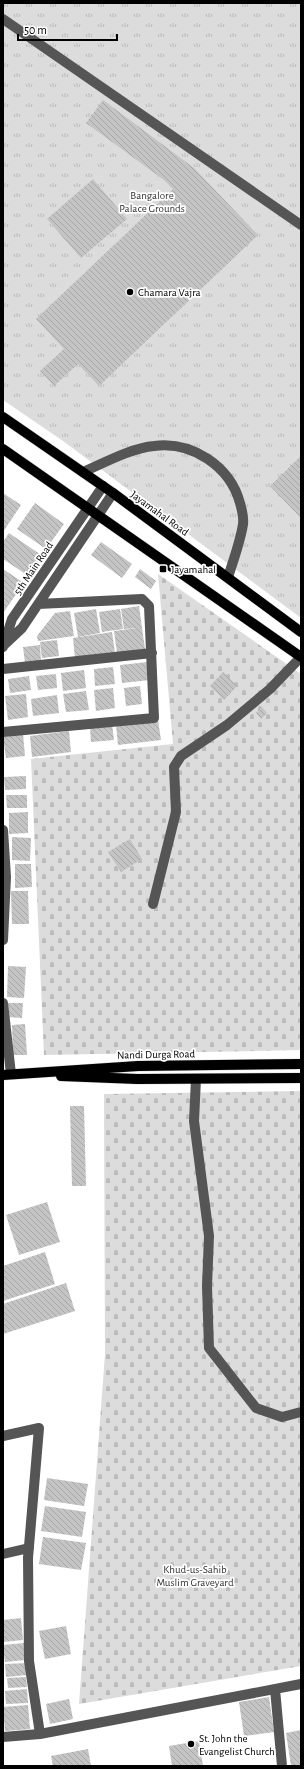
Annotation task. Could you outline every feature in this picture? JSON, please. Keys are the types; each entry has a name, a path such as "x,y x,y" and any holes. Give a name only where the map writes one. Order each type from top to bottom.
{"main road":[{"name":"Jayamahal Road","path":"3,417 113,492 301,632"},
{"path":"3,449 301,657"},
{"name":"Nandi Durga Road","path":"7,1074 138,1066 301,1064"},
{"path":"7,1074 137,1080 301,1078"}],"street":[{"path":"3,19 301,226"},
{"path":"83,472 142,448 154,446 166,445 190,450 211,461 220,469 232,484 239,500 244,524 228,577"},
{"name":"5th Main Road","path":"4,645 12,619 103,486"},
{"name":"5th Main Road","path":"4,645 22,628 113,492"},
{"path":"3,732 154,718 150,606 142,599 38,604"},
{"path":"3,669 152,653"},
{"path":"153,904 176,812 174,767 181,756 227,725 270,689 301,657"},
{"path":"3,830 5,877 3,940"},
{"path":"3,1003 7,1074"},
{"path":"196,1079 194,1121 209,1236 209,1348 256,1408 282,1417 301,1412"},
{"path":"3,1436 39,1428 28,1548 29,1661 40,1734"},
{"path":"3,1554 28,1548"},
{"path":"3,1737 40,1734 301,1684"},
{"path":"275,1689 282,1766"}],"green space":[{"name":"Bangalore Palace Grounds","path":"3,3 301,3 301,618 63,441 3,400"},
{"path":"158,574 301,674 301,1050 44,1055 31,759 173,744"},
{"name":"Khud-us-Sahib Muslim Graveyard","path":"301,1091 301,1666 79,1704 105,1354 104,1094"}],"building":[{"path":"103,100 194,168 258,235 99,386 78,364 54,386 40,371 64,349 36,319 173,189 164,180 86,123"},
{"path":"93,179 127,219 81,258 47,219"},
{"path":"301,456 301,518 270,486"},
{"path":"3,493 21,505 3,532"},
{"path":"35,503 64,524 46,549 17,529"},
{"path":"9,533 44,557 30,577 3,559 3,542"},
{"path":"101,542 132,564 122,578 91,555"},
{"path":"3,569 24,583 3,613"},
{"path":"140,569 156,581 151,589 135,577"},
{"path":"139,606 145,649 117,653 114,631 137,628 124,629 121,609"},
{"path":"96,609 100,633 78,637 74,613"},
{"path":"120,609 123,629 102,632 99,612"},
{"path":"70,611 74,636 38,641 37,636 55,613"},
{"path":"112,632 115,653 75,659 73,638"},
{"path":"57,640 59,656 42,658 40,642"},
{"path":"40,645 41,661 25,663 23,647"},
{"path":"148,662 150,680 122,683 120,665"},
{"path":"113,667 115,684 95,686 94,669"},
{"path":"84,670 86,688 63,691 61,673"},
{"path":"223,672 237,686 224,700 210,686"},
{"path":"56,674 57,688 38,690 36,676"},
{"path":"29,676 31,690 10,693 8,679"},
{"path":"140,686 142,704 126,706 124,688"},
{"path":"113,688 115,708 96,711 94,690"},
{"path":"86,691 89,710 66,712 63,694"},
{"path":"26,694 28,717 8,720 5,696"},
{"path":"57,695 59,713 33,716 31,699"},
{"path":"262,707 267,713 261,719 256,713"},
{"path":"158,720 161,740 118,745 116,725"},
{"path":"112,724 114,740 91,742 90,727"},
{"path":"69,731 71,752 32,757 30,736"},
{"path":"23,734 25,756 6,758 3,737"},
{"path":"26,776 26,789 5,790 4,777"},
{"path":"6,795 27,795 27,808 7,808"},
{"path":"28,812 28,833 9,834 9,813"},
{"path":"12,837 31,838 30,861 12,860"},
{"path":"130,839 142,859 121,872 108,852"},
{"path":"15,864 31,864 32,887 15,888"},
{"path":"11,891 28,891 29,924 12,924"},
{"path":"8,966 26,967 24,998 7,997"},
{"path":"7,1003 23,1003 22,1018 7,1017"},
{"path":"25,1024 27,1055 13,1055 12,1025"},
{"path":"70,1106 84,1106 86,1186 72,1186"},
{"path":"47,1202 60,1242 19,1255 6,1215"},
{"path":"45,1252 55,1284 3,1301 3,1266"},
{"path":"66,1283 75,1311 3,1334 3,1304"},
{"path":"47,1478 88,1484 84,1506 44,1500"},
{"path":"45,1506 86,1512 82,1537 41,1531"},
{"path":"43,1537 86,1543 81,1570 39,1564"},
{"path":"21,1618 23,1640 3,1642 3,1620"},
{"path":"66,1626 71,1654 45,1659 39,1631"},
{"path":"24,1643 25,1660 5,1662 3,1645"},
{"path":"27,1663 28,1675 6,1677 5,1664"},
{"path":"26,1677 27,1687 8,1688 7,1678"},
{"path":"27,1689 28,1703 6,1704 5,1691"},
{"path":"269,1697 274,1732 244,1736 239,1702"},
{"path":"69,1699 73,1719 50,1724 46,1704"},
{"path":"28,1705 30,1729 5,1731 3,1707"},
{"path":"301,1730 301,1766 291,1766 286,1733"},
{"path":"199,1741 203,1766 172,1766 169,1746"},
{"path":"88,1749 91,1766 53,1766 51,1756"}],"place":[{"name":"Chamara Vajra","path":"130,292"},
{"name":"Jayamahal","path":"163,569"},
{"name":"St. John the Evangelist Church","path":"191,1744"}]}
